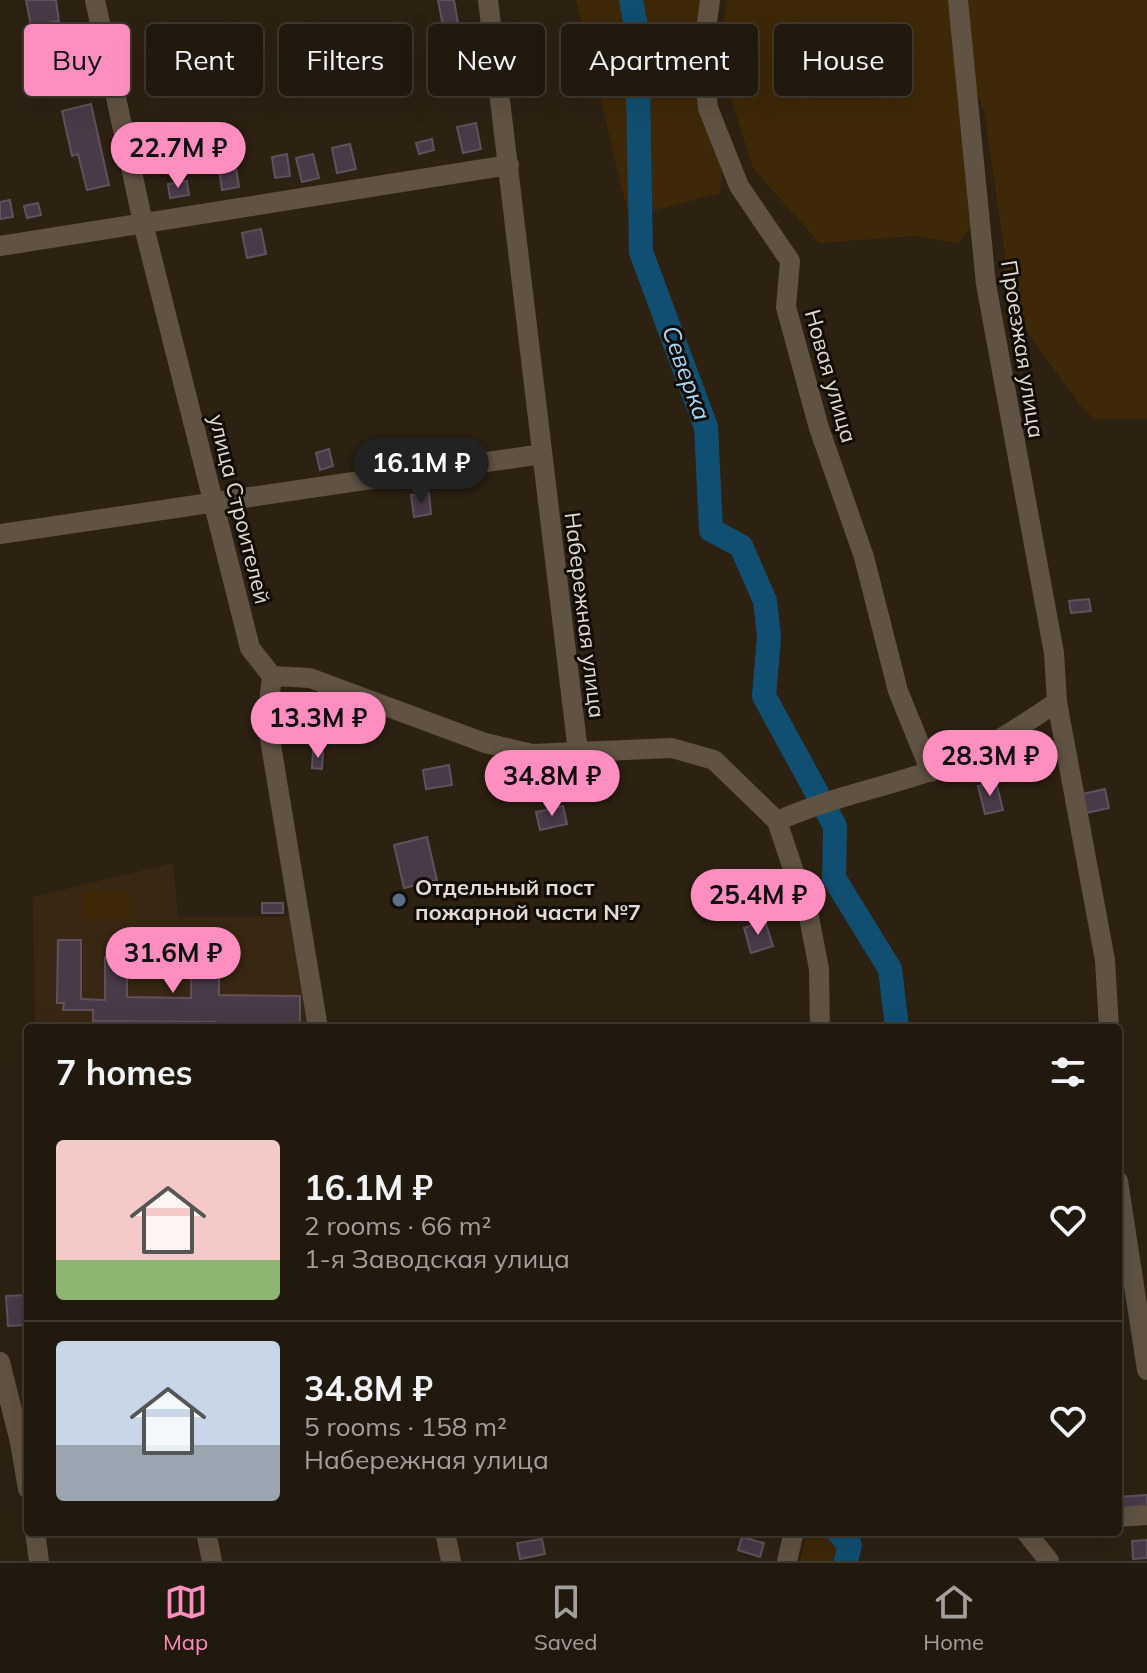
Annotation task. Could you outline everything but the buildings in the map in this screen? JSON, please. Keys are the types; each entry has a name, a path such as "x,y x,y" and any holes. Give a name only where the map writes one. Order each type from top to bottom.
{"street":[{"name":"улица Строителей","path":"95,0 143,223 250,648 272,676"},
{"name":"Набережная улица","path":"488,0 578,752 672,748 714,760 777,821 809,917 819,969 820,1024"},
{"name":"Новая улица","path":"710,0 703,53 708,108 739,186 790,261 786,307 819,428 864,557 898,691 931,772"},
{"name":"Проезжая улица","path":"958,0 986,284 1007,413 1054,653 1057,702 1105,960 1109,1024"},
{"path":"0,246 509,165"},
{"path":"0,534 542,454"},
{"path":"317,1024 267,721 272,676 310,678 485,743 532,754 578,752"},
{"path":"777,821 836,797 931,772 1001,739 1057,702"},
{"path":"1122,1207 1147,1370"},
{"path":"0,1362 24,1471"},
{"path":"1122,1517 1147,1515"},
{"path":"36,1536 39,1561"},
{"path":"207,1536 212,1561"},
{"path":"446,1536 451,1561"},
{"path":"787,1561 793,1536"},
{"path":"1029,1536 1049,1561"}],"shaded area":[{"path":"576,0 702,0 701,24 582,24"},
{"path":"727,0 948,0 975,223 957,243 915,236 819,243 753,168 730,96 758,96 758,24 723,24"},
{"path":"965,0 1147,0 1147,419 1094,419 1043,354 1009,293"},
{"path":"599,96 700,96 722,172 720,193 629,217"},
{"path":"173,863 178,917 299,917 310,1024 35,1024 33,897"},
{"path":"83,891 130,891 130,920 83,919"},
{"path":"806,1536 832,1536 843,1548 839,1561 800,1561"}],"waterway":[{"name":"Северка","path":"631,0 637,33 641,252 706,427 711,530 741,546 765,601 769,637 764,696 835,826 834,878 890,969 897,1024"},
{"name":"Северка","path":"842,1536 850,1545 846,1561"}],"place":[{"name":"Отдельный пост пожарной части №7","path":"399,900"}]}
